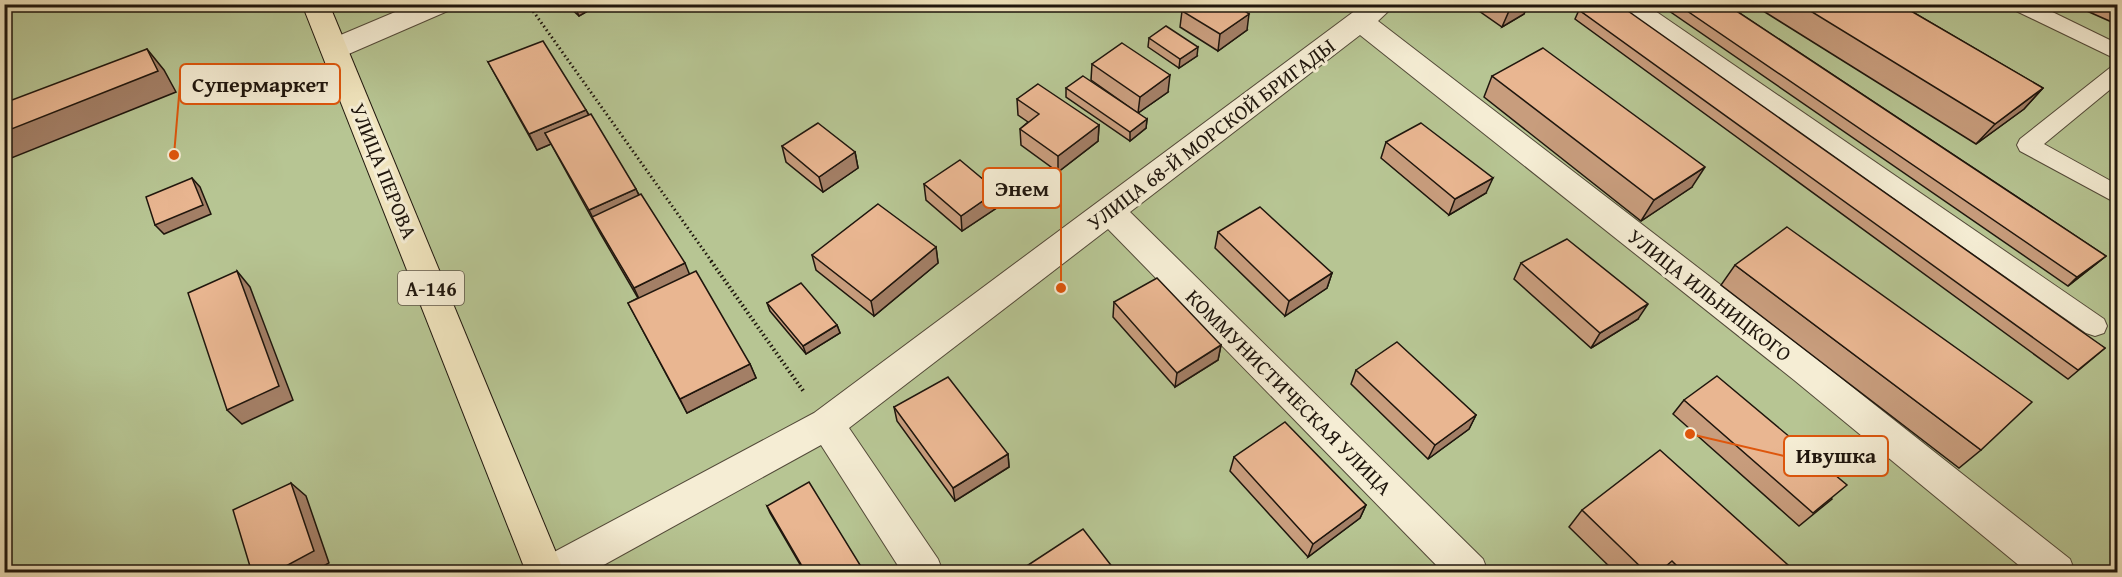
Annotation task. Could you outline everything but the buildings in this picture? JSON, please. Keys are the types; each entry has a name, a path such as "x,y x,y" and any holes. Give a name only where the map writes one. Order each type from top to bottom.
{"highway":[{"name":"УЛИЦА ПЕРОВА","path":"315,4 545,573"}],"street":[{"path":"334,49 440,4"},
{"name":"УЛИЦА 68-Й МОРСКОЙ БРИГАДЫ","path":"555,573 827,424 1372,13"},
{"name":"УЛИЦА ИЛЬНИЦКОГО","path":"1372,13 2056,573"},
{"name":"КОММУНИСТИЧЕСКАЯ УЛИЦА","path":"1110,211 1469,573"},
{"path":"827,424 924,573"}],"lane":[{"path":"1631,4 2095,326"},
{"path":"2019,4 2118,52"},
{"path":"2118,72 2028,145 2118,196"}],"path":[{"path":"528,4 827,424"}],"green space":[{"path":"5,5 2117,5 2117,572 5,572"}],"place":[{"name":"Супермаркет","path":"174,155"},
{"name":"Энем","path":"1061,288"},
{"name":"Ивушка","path":"1690,434"}]}
